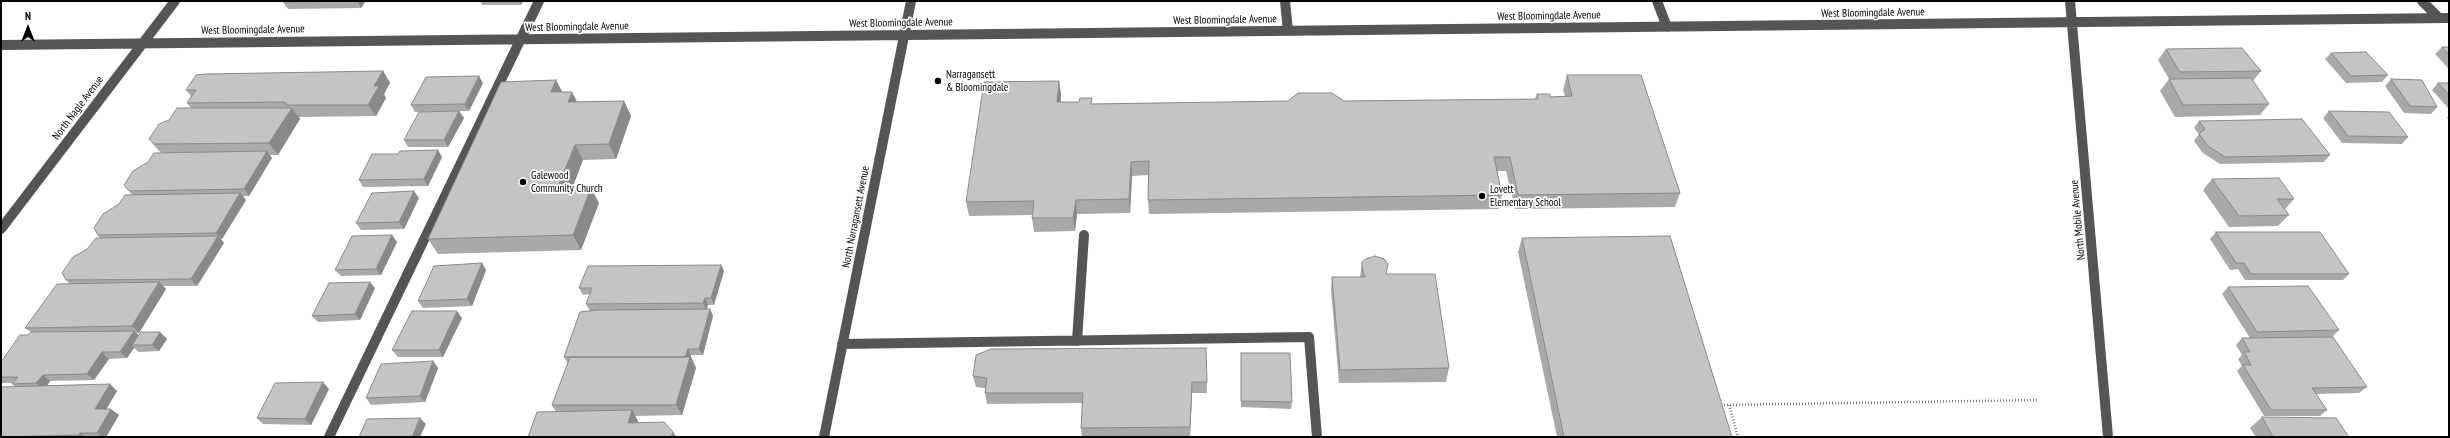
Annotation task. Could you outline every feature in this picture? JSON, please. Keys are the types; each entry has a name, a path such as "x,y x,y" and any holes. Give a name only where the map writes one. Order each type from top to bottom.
{"street":[{"name":"North Nagle Avenue","path":"1,229 175,1"},
{"path":"329,437 539,1"},
{"name":"North Narragansett Avenue","path":"824,437 911,1"},
{"path":"1285,1 1288,31"},
{"path":"1657,1 1667,27"},
{"name":"North Mobile Avenue","path":"2070,1 2108,437"},
{"path":"2422,1 2439,18"},
{"name":"West Bloomingdale Avenue","path":"1,45 2449,18"},
{"path":"1077,340 1084,235"},
{"path":"842,344 1309,337 1317,437"}],"path":[{"path":"1718,405 2038,400"},
{"path":"1728,405 1738,437"}],"building":[{"path":"284,1 357,1 283,2"},
{"path":"2442,47 2449,47 2449,55"},
{"path":"2242,48 2261,71 2180,72 2166,49"},
{"path":"2366,52 2388,75 2351,76 2331,53"},
{"path":"383,71 374,86 379,86 368,105 288,105 284,102 187,103 196,90 186,90 196,75"},
{"path":"1567,75 1641,75 1680,193 1518,195 1510,157 1494,157 1502,195 1148,200 1149,161 1131,162 1129,199 1076,200 1073,218 1032,218 1034,201 966,202 984,82 1059,81 1057,102 1079,102 1080,98 1092,98 1091,104 1288,101 1298,93 1332,93 1344,101 1538,99 1537,94 1550,94 1550,97 1572,96"},
{"path":"479,76 465,104 411,105 426,77"},
{"path":"2251,78 2269,104 2183,105 2169,79"},
{"path":"2391,79 2422,80 2437,107 2410,106"},
{"name":"Galewood Community Church","path":"556,80 551,92 572,92 568,102 624,101 609,144 575,145 557,189 591,188 573,235 428,239 501,82"},
{"path":"2438,83 2449,83 2449,95"},
{"path":"177,108 292,108 269,143 154,144 149,139 159,124 169,120"},
{"path":"459,111 444,140 404,140 419,112"},
{"path":"2329,111 2389,112 2408,137 2348,136"},
{"path":"2302,119 2330,155 2225,157 2208,146 2199,134 2205,129 2199,121"},
{"path":"438,150 424,179 359,180 372,154 398,154 400,151"},
{"path":"267,151 244,189 129,191 124,185 133,171 148,162 154,153"},
{"path":"2279,178 2294,199 2277,199 2289,215 2239,216 2212,179"},
{"path":"414,191 399,222 356,223 372,193"},
{"path":"240,193 216,233 98,235 94,228 103,214 119,204 125,195"},
{"path":"2216,232 2320,232 2349,274 2251,274 2244,263 2236,263"},
{"path":"392,235 376,269 335,270 352,236"},
{"path":"218,236 191,279 66,280 62,273 73,257 87,249 96,238"},
{"path":"1670,236 1732,437 1564,437 1522,238"},
{"path":"1375,256 1384,259 1388,264 1386,274 1435,274 1449,368 1340,370 1332,277 1365,277 1362,262"},
{"path":"482,263 467,299 418,301 434,266"},
{"path":"721,265 711,298 705,298 703,303 586,304 592,288 579,288 588,266"},
{"path":"159,282 132,326 25,328 57,284"},
{"path":"370,282 355,314 312,316 329,283"},
{"path":"2308,286 2339,330 2257,332 2228,287"},
{"path":"710,309 699,349 688,349 685,357 564,357 580,312 597,310"},
{"path":"412,311 457,311 439,350 392,350"},
{"path":"134,331 120,352 102,352 87,374 43,375 36,383 12,384 18,377 1,377 1,362 20,335 28,335 31,332"},
{"path":"141,332 160,332 152,345 132,345"},
{"path":"2333,337 2367,387 2312,388 2327,410 2271,410 2243,365 2251,365 2244,352 2250,352 2242,338"},
{"path":"1206,348 1207,382 1192,382 1190,427 1081,428 1083,393 985,393 987,378 973,376 976,355 991,349"},
{"path":"1241,353 1290,353 1292,402 1241,401"},
{"path":"570,357 690,357 676,405 552,405"},
{"path":"433,361 420,396 366,398 381,364"},
{"path":"323,382 305,419 257,418 275,383"},
{"path":"110,384 95,409 111,409 97,433 80,433 79,435 1,437 1,387"},
{"path":"632,410 628,423 664,422 673,432 671,437 528,437 537,412"},
{"path":"2262,417 2336,418 2349,437 2273,437"},
{"path":"420,418 412,437 359,437 367,419"}],"place":[{"name":"Narragansett & Bloomingdale","path":"938,81"},
{"name":"Galewood Community Church","path":"523,182"},
{"name":"Lovett Elementary School","path":"1482,196"}]}
